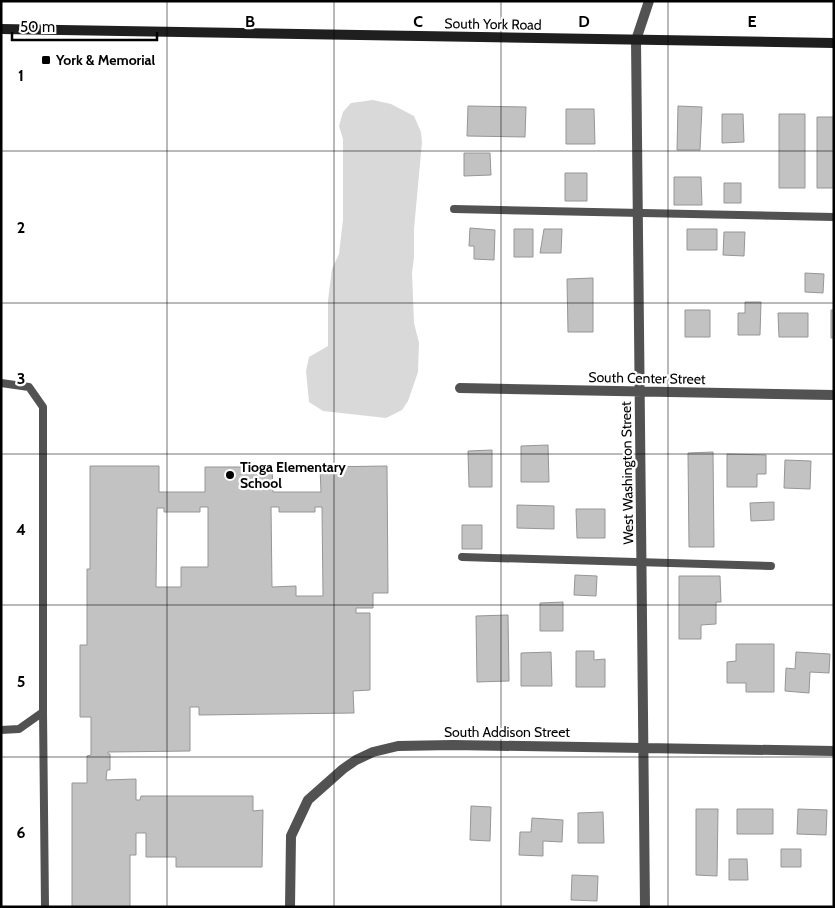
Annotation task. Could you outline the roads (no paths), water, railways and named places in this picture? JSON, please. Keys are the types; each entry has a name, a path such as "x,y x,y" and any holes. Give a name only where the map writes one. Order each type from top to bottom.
{"main road":[{"name":"South York Road","path":"1,29 834,43"}],"street":[{"name":"West Washington Street","path":"645,907 636,40 649,1"},
{"name":"South Center Street","path":"460,388 834,395"},
{"name":"South Addison Street","path":"290,907 291,836 308,800 343,769 373,752 398,746 453,745 834,751"}],"lane":[{"path":"454,209 834,217"},
{"path":"1,383 29,387 44,407 43,712 45,907"},
{"path":"462,557 771,566"},
{"path":"1,730 19,729 43,712"}],"place":[{"name":"York & Memorial","path":"46,60"},
{"name":"Tioga Elementary School","path":"230,475"}]}
